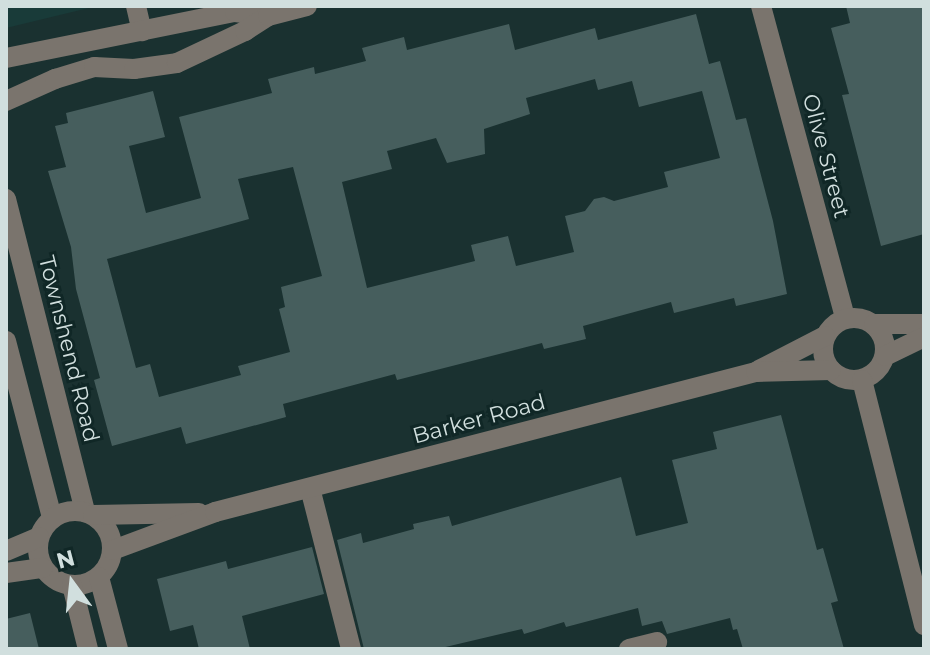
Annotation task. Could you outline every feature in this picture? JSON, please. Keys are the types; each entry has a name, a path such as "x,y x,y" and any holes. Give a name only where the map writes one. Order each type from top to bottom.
{"street":[{"path":"136,6 142,31"},
{"path":"6,101 85,69 114,66 134,69 177,63 245,31 268,16 307,6"},
{"name":"Olive Street","path":"761,6 845,318"},
{"path":"6,58 235,12 268,16"},
{"name":"Townshend Road","path":"6,199 89,514"},
{"path":"874,324 884,338 885,356 877,371 862,380 845,379 831,370 823,354 825,336 845,318 856,317 874,324 924,324"},
{"name":"Barker Road","path":"113,550 215,512 756,372 825,336"},
{"path":"885,356 924,337"},
{"path":"6,341 52,518"},
{"name":"Barker Road","path":"756,372 831,370"},
{"path":"862,380 924,625"},
{"path":"310,488 351,649"},
{"path":"99,577 72,585 60,583 43,568 37,547 39,537 52,518 63,512 89,514 108,530 113,550 99,577 118,649"},
{"name":"Barker Road","path":"89,514 215,512"},
{"path":"6,551 39,537"},
{"path":"6,573 43,568"},
{"path":"72,585 88,649"},
{"path":"629,649 657,642"}],"shaded area":[{"path":"6,6 97,6 6,28"}],"building":[{"path":"846,6 924,6 924,234 881,246 842,95 849,94 831,28 850,23"},
{"path":"696,14 709,64 720,61 736,120 746,118 773,221 787,294 736,306 734,298 674,313 671,302 583,326 586,339 544,349 542,343 397,380 395,374 283,404 286,417 186,444 181,427 112,446 94,380 100,378 76,289 71,247 48,171 66,167 55,126 68,123 66,113 153,91 165,137 129,146 146,213 201,198 179,117 272,93 268,79 314,67 315,74 366,61 362,48 404,37 407,50 509,24 515,50 595,28 598,40","holes":["595,79 598,90 632,81 639,107 702,91 720,158 664,172 668,187 614,201 604,197 594,199 585,211 565,216 574,252 516,266 508,236 471,245 475,261 367,288 342,182 392,169 387,151 436,138 447,163 485,154 484,129 530,114 526,98","293,167 322,276 281,287 285,307 279,309 290,352 238,366 241,375 159,397 150,364 136,368 107,259 249,219 238,179"]},
{"path":"781,415 817,550 823,548 838,601 831,603 844,649 743,649 730,618 667,634 662,621 642,626 638,608 566,627 564,622 524,634 522,629 437,649 364,649 337,540 361,533 363,543 414,529 413,524 449,516 452,526 621,477 636,536 688,523 672,460 717,449 713,432"},
{"path":"312,547 324,594 242,616 250,649 199,649 193,625 170,631 157,579 226,561 228,569"},
{"path":"30,613 39,649 6,649 6,619"}]}
